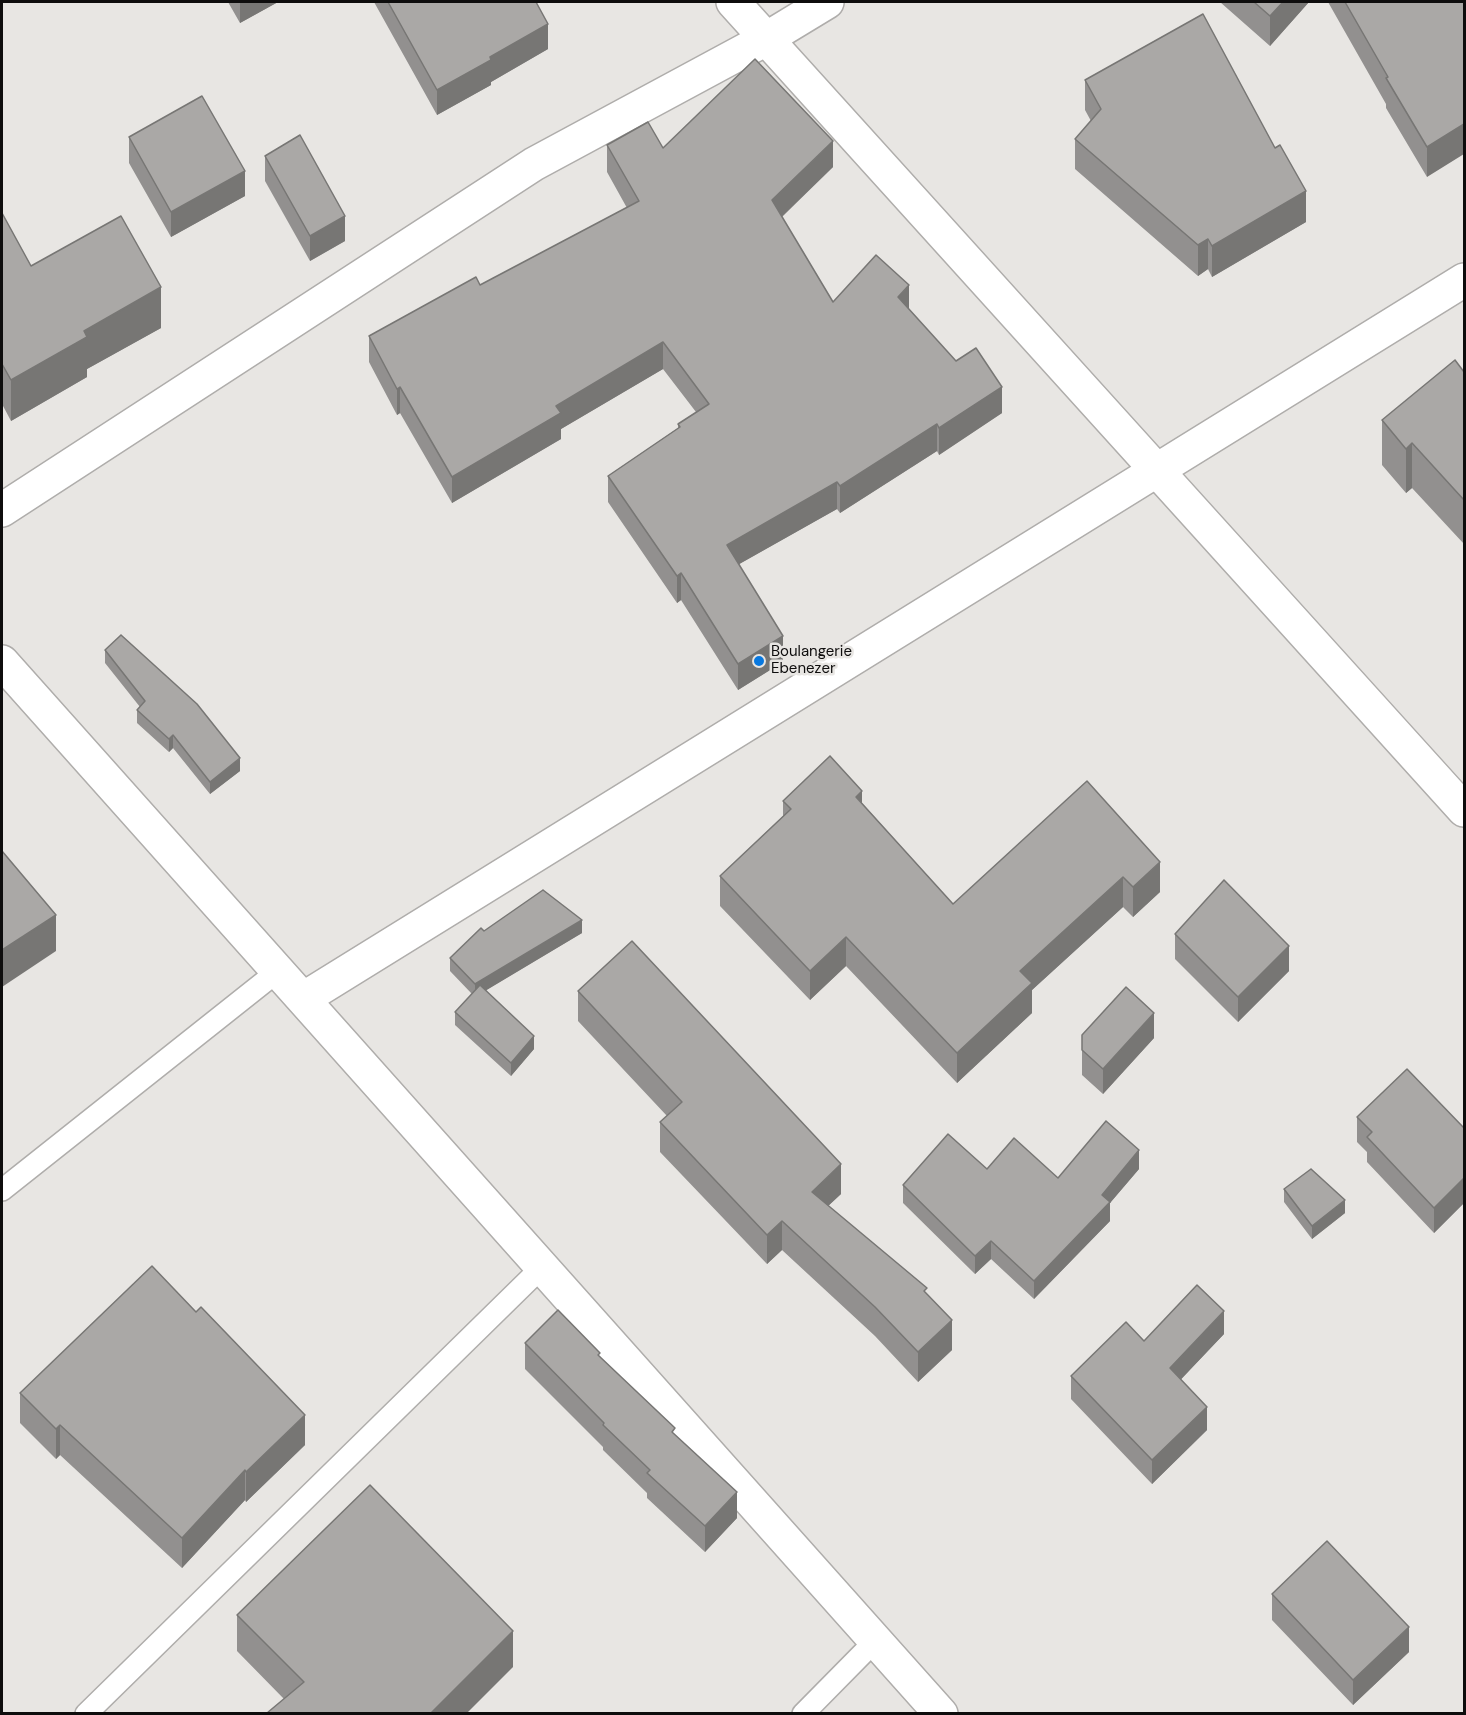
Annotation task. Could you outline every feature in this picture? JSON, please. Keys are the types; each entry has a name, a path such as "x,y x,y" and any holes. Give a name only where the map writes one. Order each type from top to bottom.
{"street":[{"path":"733,2 1464,810"},
{"path":"2,510 534,164 766,39 827,2"},
{"path":"303,999 1464,280"},
{"path":"2,662 941,1713"}],"lane":[{"path":"2,1190 278,972"},
{"path":"86,1713 542,1267"},
{"path":"803,1713 875,1641"}],"building":[{"path":"388,2 536,2 548,24 490,57 491,60 437,90"},
{"path":"1254,2 1283,2 1270,16"},
{"path":"1345,2 1464,2 1464,124 1427,147"},
{"path":"1203,14 1275,148 1280,145 1306,191 1212,246 1208,239 1198,245 1075,139 1101,109 1085,80"},
{"path":"755,59 833,141 772,200 833,302 876,255 909,285 898,297 956,361 976,348 1002,387 939,428 937,424 840,486 837,482 727,545 783,636 738,664 681,573 677,576 608,476 680,427 678,424 709,404 663,342 556,406 561,413 452,477 400,387 397,389 369,336 476,277 480,285 639,201 607,145 648,122 663,148"},
{"path":"202,96 245,171 171,212 129,137"},
{"path":"300,135 345,216 310,236 265,156"},
{"path":"2,213 31,266 121,216 161,287 84,331 87,337 11,380 2,364"},
{"path":"1455,360 1464,372 1464,500 1412,443 1406,449 1382,420"},
{"path":"121,635 197,704 240,758 210,782 173,735 169,739 137,710 145,701 105,650"},
{"path":"830,756 862,791 856,797 953,904 1087,781 1160,862 1133,887 1123,877 1020,971 1032,983 957,1053 846,937 810,971 720,876 791,809 783,801"},
{"path":"2,851 56,915 2,950"},
{"path":"1224,880 1289,946 1238,997 1175,934"},
{"path":"543,890 582,920 475,984 450,958 481,928 484,931"},
{"path":"632,941 841,1164 812,1192 927,1288 924,1291 952,1320 918,1352 875,1307 782,1221 767,1235 660,1122 682,1102 578,991"},
{"path":"480,985 534,1036 511,1063 455,1012"},
{"path":"1126,987 1154,1013 1103,1069 1082,1050 1082,1035"},
{"path":"1407,1069 1464,1128 1464,1178 1434,1208 1367,1137 1372,1132 1357,1117"},
{"path":"1106,1121 1139,1150 1102,1195 1110,1202 1034,1281 991,1241 975,1256 903,1185 948,1134 987,1169 1014,1138 1058,1178"},
{"path":"1311,1169 1345,1200 1312,1226 1284,1189"},
{"path":"152,1266 196,1312 201,1307 305,1415 246,1472 245,1470 182,1538 60,1425 56,1429 20,1393"},
{"path":"1197,1285 1224,1311 1170,1368 1207,1407 1152,1460 1071,1376 1126,1322 1144,1341"},
{"path":"558,1310 600,1353 598,1355 675,1428 672,1432 737,1492 705,1526 647,1473 650,1470 603,1425 604,1423 525,1343"},
{"path":"370,1485 513,1631 431,1713 267,1713 304,1682 237,1615"},
{"path":"1327,1541 1409,1627 1353,1680 1272,1594"}],"place":[{"name":"Boulangerie Ebenezer","path":"759,661"}]}
